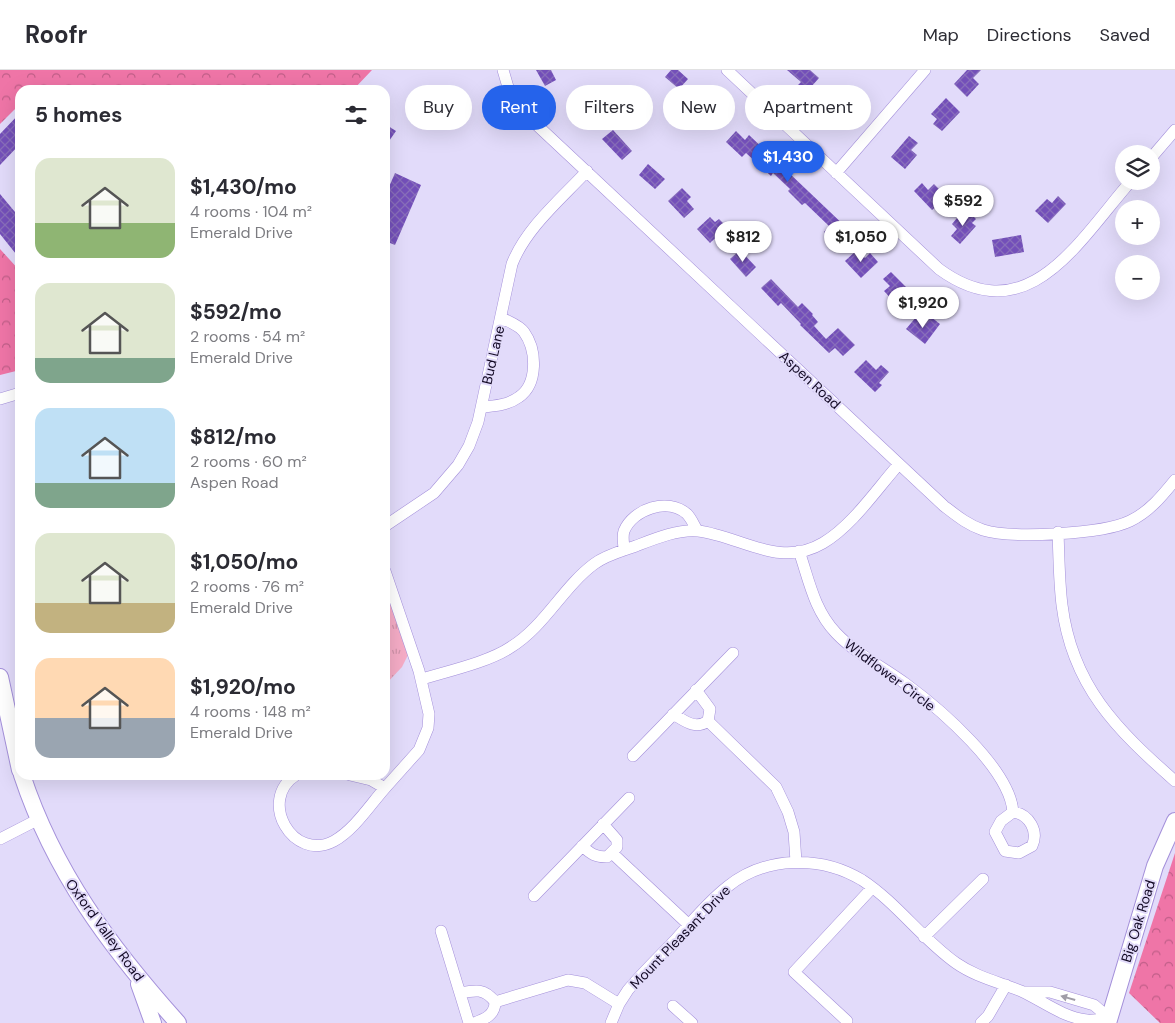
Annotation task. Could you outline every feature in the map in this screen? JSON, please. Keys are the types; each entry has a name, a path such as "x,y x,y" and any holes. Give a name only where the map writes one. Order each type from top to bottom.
{"main road":[{"path":"0,677 15,747"},
{"name":"Oxford Valley Road","path":"24,780 37,820 50,848 81,900 135,973 178,1023"},
{"name":"Big Oak Road","path":"1108,1020 1155,866 1175,821"},
{"path":"135,973 153,1023"}],"street":[{"name":"Aspen Road","path":"503,70 508,87 525,114 944,506 970,525 1003,533 1104,530 1131,521 1153,506 1175,480"},
{"path":"727,70 939,269 954,280 978,290 993,292 1019,289 1044,277 1056,268 1123,190"},
{"path":"836,173 925,70"},
{"path":"1160,148 1175,130"},
{"name":"Bud Lane","path":"390,523 422,503 447,480 468,446 482,407 512,264 530,233 587,170"},
{"path":"482,407 500,406 512,401 526,391 531,380 533,356 530,343 522,330 502,318"},
{"path":"0,399 15,394"},
{"path":"422,679 512,647 524,637 583,573 603,559 624,550 668,536 697,530 769,552 786,553 799,551 822,543 833,535 899,464"},
{"path":"624,550 624,532 628,524 648,509 669,507 682,510 688,515 697,530"},
{"path":"1058,532 1062,604 1066,630 1081,672 1111,721 1175,781"},
{"name":"Wildflower Circle","path":"799,551 815,602 834,632 850,647 907,685 966,737 1005,782 1010,793 1013,812"},
{"path":"291,780 285,786 280,796 278,810 290,834 310,845 327,844 344,835 415,756 425,739 429,714 422,679 390,586"},
{"path":"633,756 733,652"},
{"path":"696,690 710,709 708,721"},
{"path":"673,714 691,725 699,725 708,721"},
{"path":"708,721 776,788 792,825 796,862"},
{"path":"371,780 386,788"},
{"path":"534,896 630,798"},
{"path":"0,839 37,820"},
{"path":"582,846 592,856 598,857 607,857 618,848 617,840 604,824"},
{"path":"612,853 689,925"},
{"name":"Mount Pleasant Drive","path":"611,1023 619,1004 636,981 713,898 738,879 766,867 796,862 820,864 846,872 872,888 924,937 971,973 1022,992 1050,1008 1087,1020 1108,1020"},
{"path":"924,937 984,879"},
{"path":"846,1021 794,972 872,888"},
{"path":"441,931 469,1023"},
{"path":"495,1002 568,980 585,983 619,1004"},
{"path":"982,1023 1006,986"},
{"path":"460,993 482,990 491,996 495,1002 493,1012 488,1017 474,1023"},
{"name":"Mount Pleasant Drive","path":"1022,992 1050,992 1094,1004 1108,1020"},
{"path":"673,1006 692,1023"}],"green space":[{"path":"0,70 372,70 358,85 15,85 15,109 0,124"},
{"path":"0,249 15,266 15,371 0,375"},
{"path":"390,586 411,649 402,667 390,680"},
{"path":"1175,853 1175,1023 1160,1023 1129,993"}],"building":[{"path":"536,70 551,70 556,80 544,85"},
{"path":"671,70 678,70 688,79 683,85 674,85 665,77"},
{"path":"787,70 810,70 819,78 813,85 798,85 801,82"},
{"path":"967,70 981,70 973,78 979,84 967,97 954,84"},
{"path":"946,98 960,112 942,131 933,124 937,119 931,114"},
{"path":"15,118 15,149 0,165 0,134"},
{"path":"390,127 396,131 390,140"},
{"path":"613,130 632,151 622,160 602,139"},
{"path":"736,131 745,140 749,135 849,230 836,243 824,232 829,226 805,203 802,205 788,191 790,189 773,173 771,176 746,153 742,157 726,142"},
{"path":"909,136 918,143 911,150 917,155 905,169 891,157"},
{"path":"648,164 665,179 655,189 639,175"},
{"path":"395,173 421,185 395,245 390,243 390,184"},
{"path":"922,183 928,190 934,184 947,197 932,210 914,191"},
{"path":"682,188 691,197 687,201 694,209 684,218 668,201"},
{"path":"0,194 15,212 15,253 0,234"},
{"path":"1058,196 1066,204 1048,223 1035,211 1047,199 1052,203"},
{"path":"962,212 966,216 969,212 976,219 972,223 976,226 960,244 951,236 957,229 952,224"},
{"path":"710,217 715,222 719,219 727,227 710,243 697,229"},
{"path":"1021,235 1024,252 995,257 992,240"},
{"path":"740,250 756,267 746,277 730,259"},
{"path":"857,250 865,258 870,253 878,262 861,278 845,261"},
{"path":"891,272 910,291 896,304 884,291 890,286 883,279"},
{"path":"771,279 798,307 802,303 813,314 818,322 814,326 826,339 838,328 855,345 843,356 835,348 829,353 800,325 781,303 778,306 761,288"},
{"path":"917,316 926,323 931,317 940,324 925,344 906,329"},
{"path":"866,360 876,370 881,365 889,372 879,383 882,385 875,392 854,372"}]}
